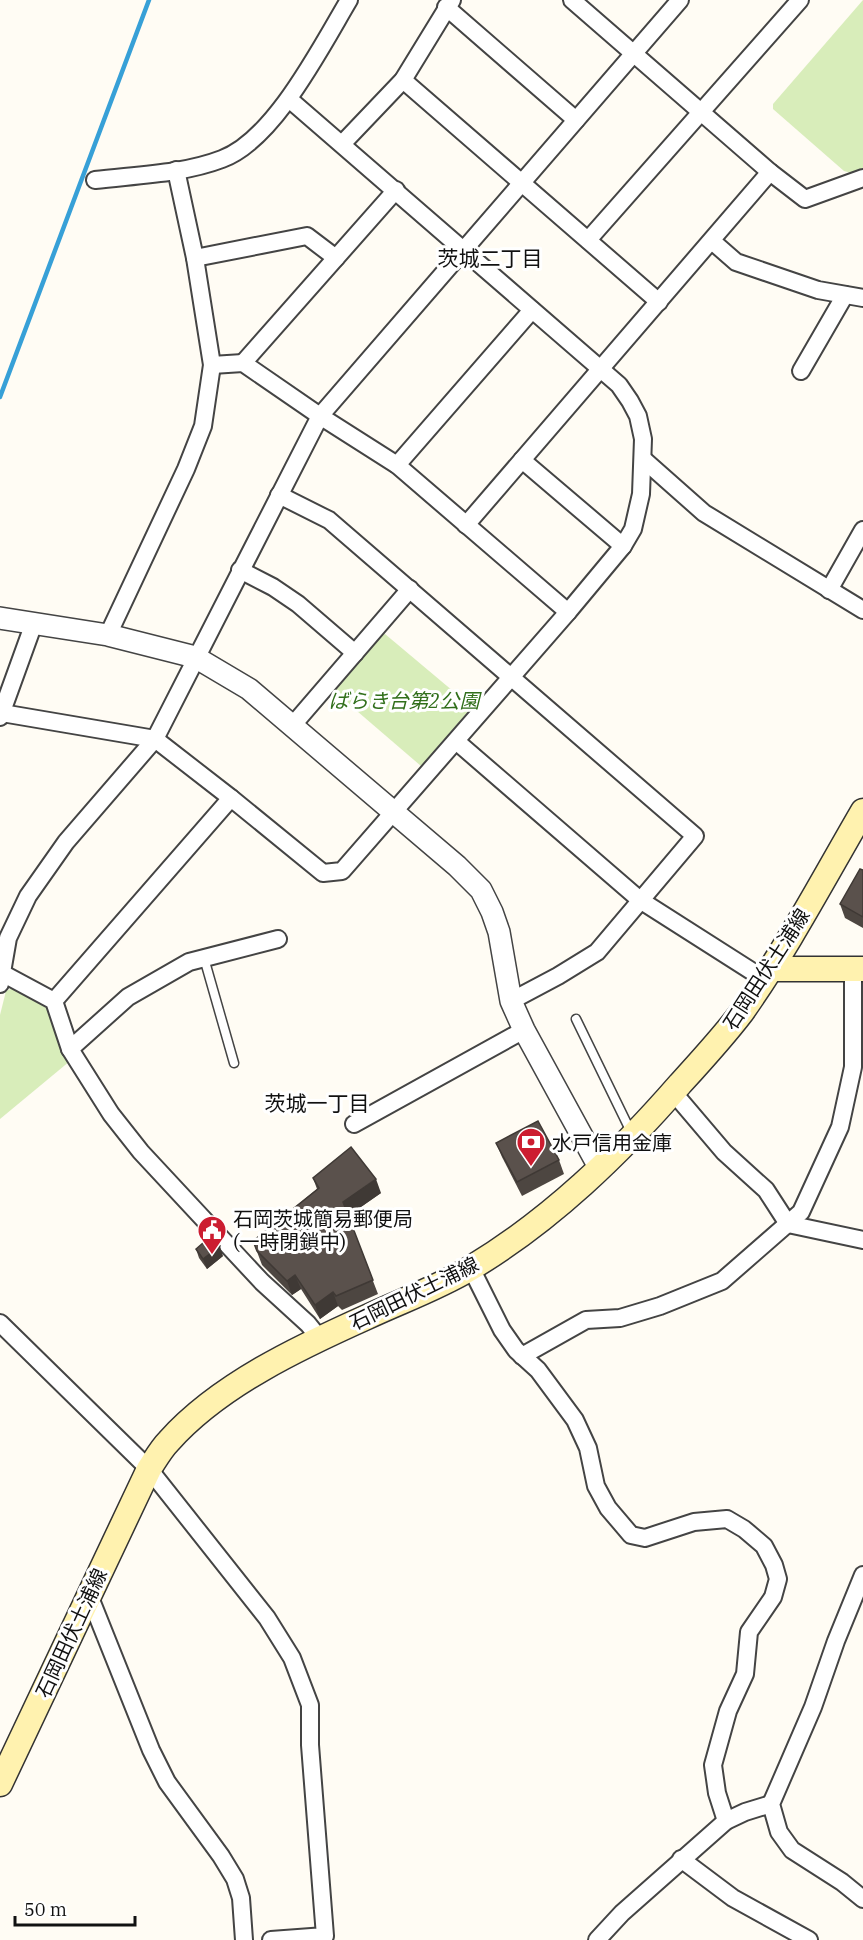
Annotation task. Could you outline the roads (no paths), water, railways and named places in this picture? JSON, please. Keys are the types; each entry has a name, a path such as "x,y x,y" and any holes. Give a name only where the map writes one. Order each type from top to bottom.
{"main road":[{"name":"石岡田伏土浦線","path":"0,1784 149,1469 168,1442 185,1424 255,1372 471,1268 563,1201 600,1169 633,1136 720,1039 767,974 863,811"},
{"path":"767,974 858,969"}],"street":[{"path":"95,180 176,170 223,159 250,144 289,99 349,0"},
{"path":"572,0 770,172 805,199 863,178"},
{"path":"320,1339 308,1324 262,1282 141,1152 111,1113 70,1049 54,1001 1,977 8,938 28,896 66,842 155,739 320,416 680,0"},
{"path":"588,240 800,0"},
{"path":"342,144 403,80 449,4 576,120"},
{"path":"403,80 658,302"},
{"path":"34,623 1,715 155,739 323,873 342,871 568,612 623,546 633,530 641,494 643,439 638,416 619,385 289,99"},
{"path":"108,635 186,469 203,426 212,365 195,258 176,170"},
{"path":"466,525 770,172"},
{"path":"243,363 396,190"},
{"path":"195,258 307,236 336,258"},
{"path":"712,241 736,262 818,290 863,298"},
{"path":"801,371 845,295"},
{"path":"397,465 532,310"},
{"path":"212,365 243,363 397,465 568,612"},
{"path":"643,459 704,513 863,610"},
{"path":"522,460 623,546"},
{"path":"279,495 329,520 695,836 597,952 511,1001"},
{"path":"829,590 863,530"},
{"path":"240,570 273,587 298,604 355,653"},
{"path":"292,726 410,589"},
{"path":"0,618 108,635 195,657 249,689 457,866 481,890 499,932 511,1001 524,1030 600,1169"},
{"path":"456,741 640,900 767,974"},
{"path":"54,1001 231,798"},
{"path":"70,1049 128,997 189,962 278,939"},
{"path":"522,1356 586,1320 620,1318 660,1306 722,1281 801,1212 840,1127 853,1067 858,969"},
{"path":"354,1124 524,1030"},
{"path":"673,1092 724,1152 766,1190 788,1224 863,1240"},
{"path":"471,1268 502,1330 522,1356 538,1370 575,1420 588,1448 596,1486 608,1508 631,1535 645,1538 694,1522 727,1519 744,1529 764,1546 774,1565 778,1579 773,1597 749,1632 745,1674 728,1711 713,1765 717,1793 726,1821"},
{"path":"0,1323 149,1469 267,1618 292,1658 310,1705 310,1745 326,1938 271,1940"},
{"path":"863,1575 836,1641 813,1707 771,1804 779,1832 792,1850 842,1882 863,1899"},
{"path":"89,1595 155,1758 167,1782 235,1879 241,1898 244,1940"},
{"path":"597,1940 622,1913 726,1821 771,1804"},
{"path":"681,1859 733,1898 809,1940"}],"lane":[{"path":"204,958 234,1063"},
{"path":"576,1019 633,1136"}],"waterway":[{"path":"0,397 149,0"}],"place":[{"name":"水戸信用金庫","path":"531,1168"},
{"name":"石岡茨城簡易郵便局 (一時閉鎖中)","path":"212,1256"}],"district":[{"name":"茨城二丁目","path":"490,258"},
{"name":"茨城一丁目","path":"317,1103"}],"park label":[{"name":"ばらき台第2公園","path":"404,700"}]}
